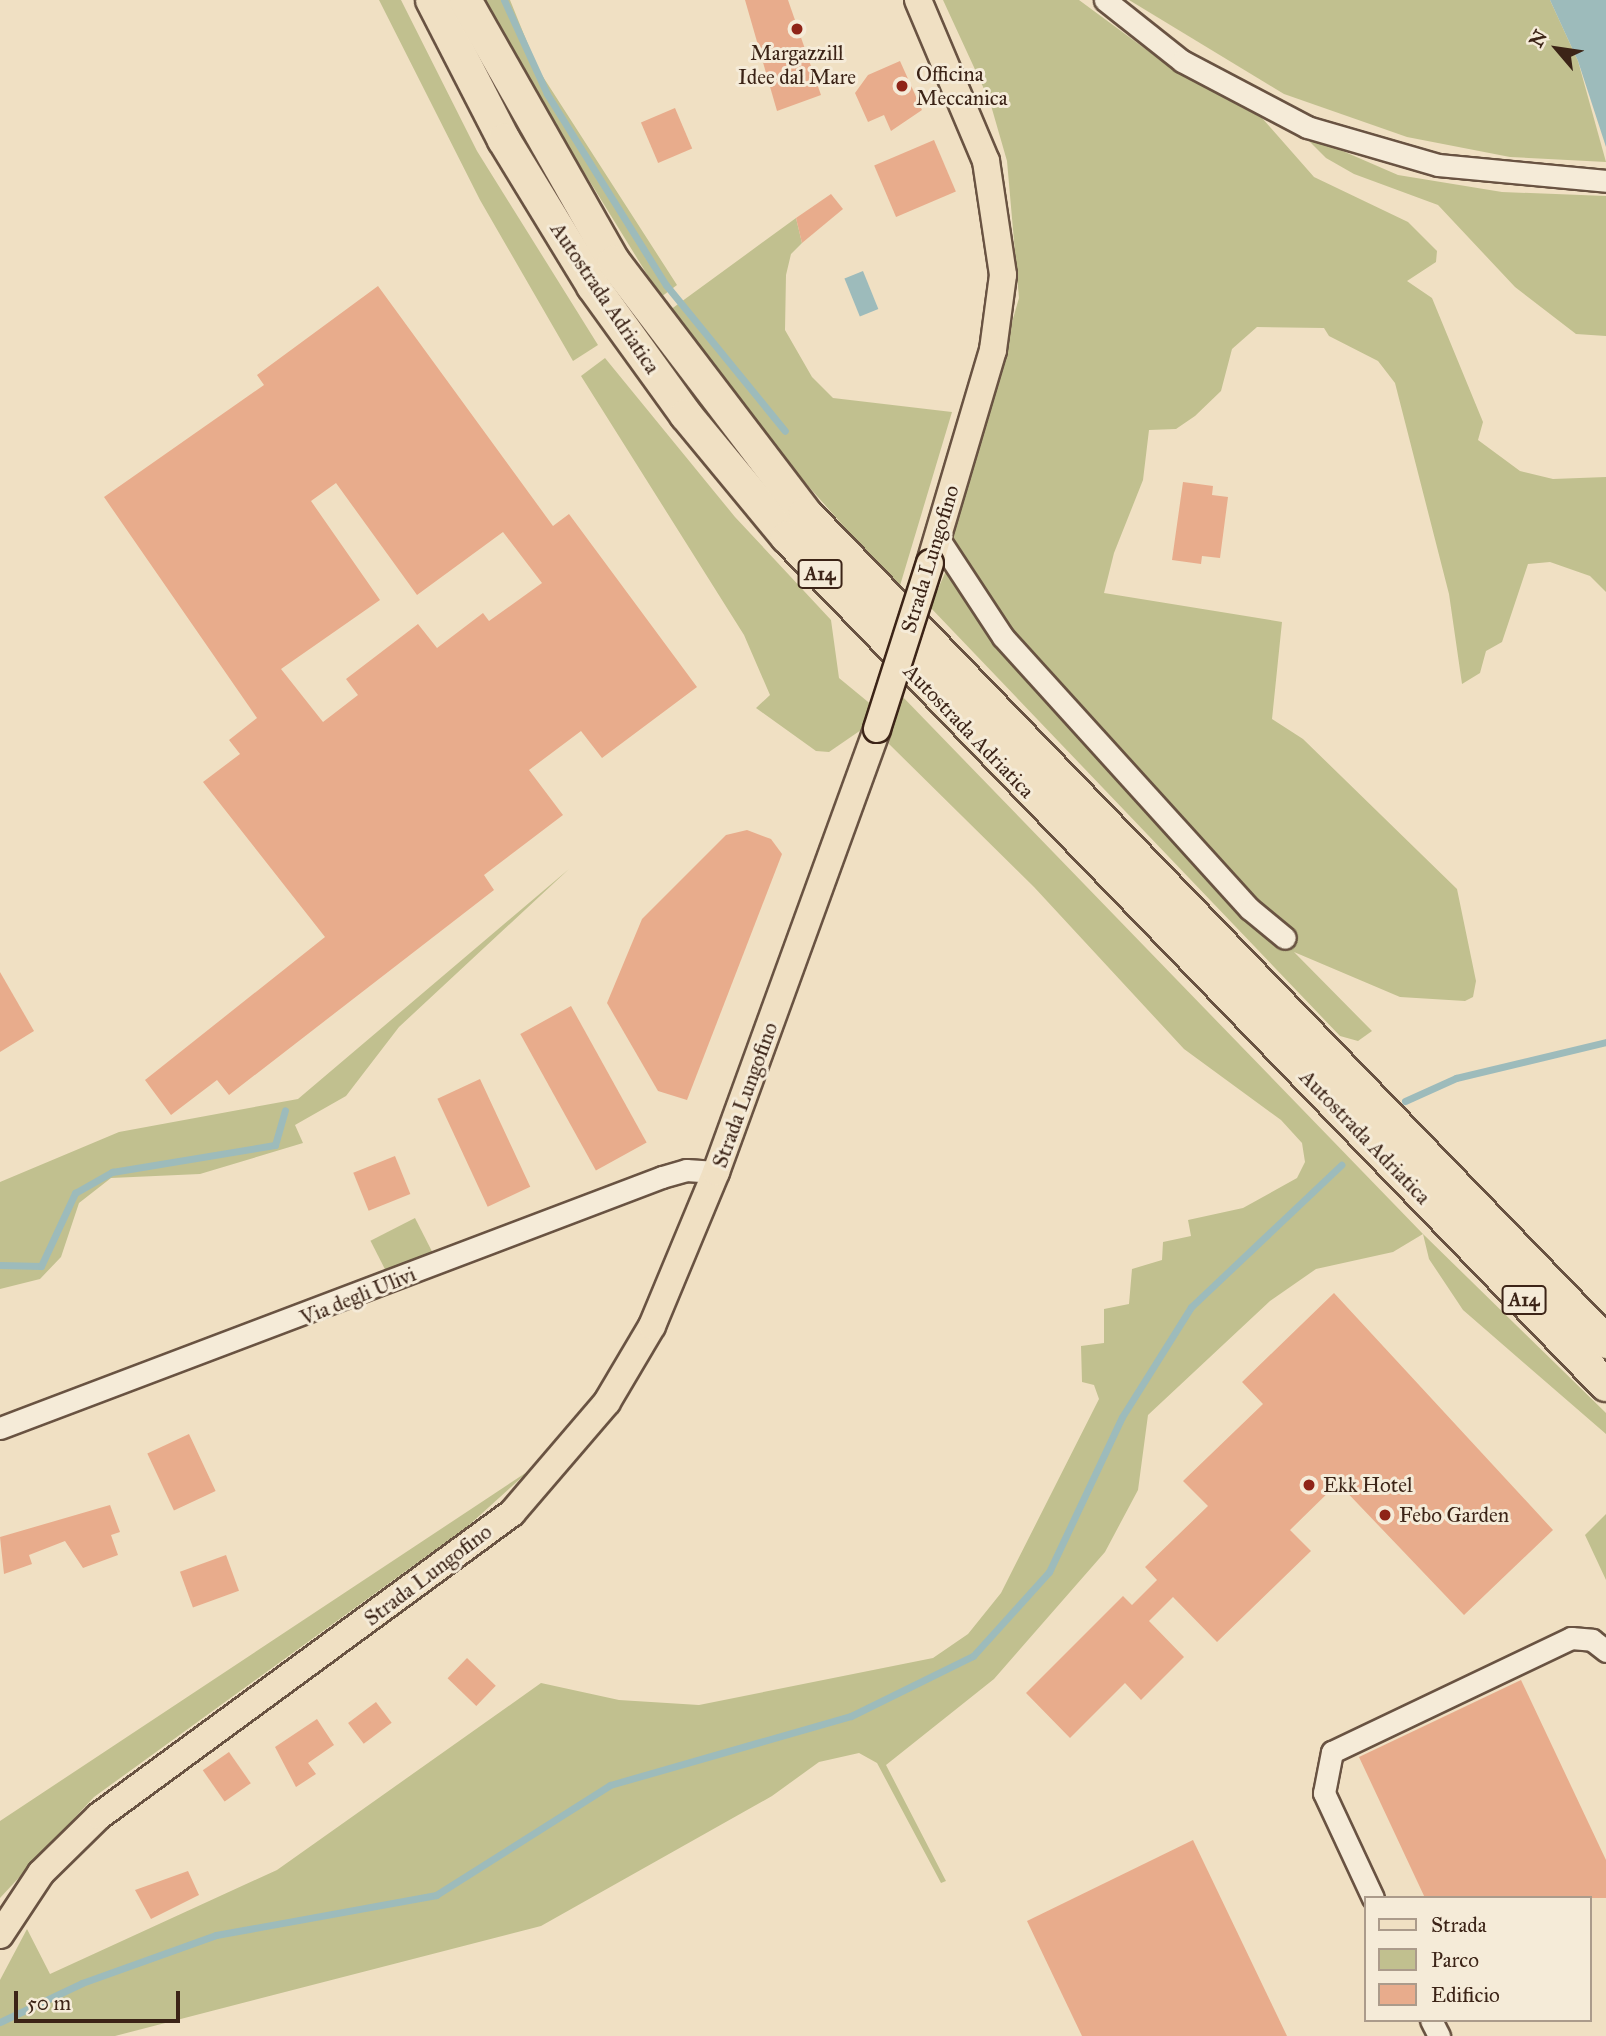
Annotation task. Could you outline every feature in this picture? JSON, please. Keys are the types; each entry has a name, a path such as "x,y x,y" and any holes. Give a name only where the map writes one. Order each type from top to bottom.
{"highway":[{"name":"Autostrada Adriatica","path":"432,0 504,140 579,264 726,466 859,616 1312,1062 1452,1205 1606,1385"},
{"name":"Autostrada Adriatica","path":"465,0 607,251 746,442 858,572 1312,1062"},
{"name":"Autostrada Adriatica","path":"1452,1205 1606,1342"}],"main road":[{"name":"Strada Lungofino","path":"0,1935 41,1873 99,1816 430,1576 538,1486 632,1363 716,1172 877,729 934,550 993,350 1003,275 986,161 918,0"}],"street":[{"path":"1105,0 1215,82 1307,127 1402,157 1511,177 1606,181"},
{"path":"934,550 1003,637 1250,909 1285,938"},
{"name":"Via degli Ulivi","path":"0,1428 662,1177 686,1170 716,1172"},
{"path":"1372,1896 1324,1793 1332,1752 1571,1638 1592,1640 1606,1651"}],"green space":[{"path":"379,0 401,0 477,151 598,345 573,361 480,200"},
{"path":"478,0 510,0 538,69 677,285 661,297"},
{"path":"943,0 1079,0 1178,73 1262,118 1314,177 1408,222 1437,251 1436,262 1407,281 1432,298 1483,422 1478,440 1520,471 1553,479 1606,477 1606,592 1590,576 1550,562 1528,564 1502,642 1486,651 1480,673 1462,684 1449,594 1395,383 1378,361 1329,336 1324,328 1257,327 1232,349 1221,391 1195,416 1176,429 1149,430 1143,480 1114,553 1104,593 1282,622 1272,719 1303,739 1457,889 1476,981 1473,997 1465,1001 1400,997 1294,952 1372,1031 1358,1041 1340,1036 930,607 952,557 953,524 1019,298 1007,161 990,102"},
{"path":"1129,0 1550,0 1578,61 1606,162 1510,157 1407,137 1284,94"},
{"path":"1315,139 1398,175 1502,192 1606,196 1606,336 1576,334 1515,287 1438,205 1354,174 1326,158 1308,140"},
{"path":"796,218 802,243 791,254 786,275 785,330 812,377 833,398 952,412 899,589 773,446 670,310"},
{"path":"605,358 735,517 831,620 839,678 873,706 861,730 829,752 816,751 756,708 770,695 744,635 581,376"},
{"path":"900,694 1423,1234 1393,1252 1316,1269 1270,1301 1148,1415 1138,1490 1105,1552 994,1679 886,1765 946,1881 941,1883 877,1763 859,1753 819,1762 772,1796 541,1926 115,2036 0,2036 0,1980 27,1929 50,1974 277,1870 541,1683 619,1700 699,1705 933,1658 968,1634 1001,1593 1099,1399 1094,1385 1082,1382 1081,1346 1104,1343 1104,1309 1129,1304 1132,1269 1162,1260 1163,1242 1191,1236 1188,1220 1243,1208 1297,1178 1305,1162 1302,1143 1281,1120 1184,1049 1034,887 889,744"},
{"path":"569,869 399,1027 346,1096 295,1125 303,1143 200,1174 111,1178 79,1203 61,1257 40,1279 0,1289 0,1182 119,1132 298,1099"},
{"path":"415,1218 434,1255 390,1278 370,1241"},
{"path":"1423,1234 1606,1413 1606,1434 1463,1310 1429,1259"},
{"path":"530,1470 468,1526 94,1797 0,1898 0,1821"},
{"path":"1606,1514 1606,1580 1585,1535"}],"water":[{"path":"1550,0 1606,0 1606,147 1578,61"},
{"path":"863,271 878,309 860,317 844,278"}],"building":[{"path":"745,0 788,0 821,95 777,111"},
{"path":"900,61 922,110 891,131 884,115 868,122 855,93 868,75"},
{"path":"675,108 692,149 658,163 641,122"},
{"path":"934,140 956,192 896,217 874,165"},
{"path":"831,194 843,209 802,243 796,218"},
{"path":"378,286 553,526 569,514 697,687 602,758 581,731 529,770 563,815 484,875 494,890 229,1095 217,1080 171,1115 145,1080 325,937 203,782 240,754 229,740 257,718 104,497 264,385 257,375","holes":["336,483 417,595 503,532 542,583 489,621 483,613 437,648 418,624 346,679 358,695 323,722 281,669 380,600 311,501"]},
{"path":"1183,482 1213,486 1212,495 1228,497 1220,558 1202,556 1201,564 1172,560"},
{"path":"747,830 771,839 782,854 687,1100 658,1091 607,1003 642,919 726,835"},
{"path":"0,972 34,1031 0,1052"},
{"path":"571,1006 647,1142 596,1171 520,1034"},
{"path":"480,1079 530,1187 488,1207 437,1099"},
{"path":"395,1156 410,1194 369,1211 353,1173"},
{"path":"1334,1293 1553,1530 1464,1615 1338,1483 1290,1530 1311,1551 1217,1642 1173,1597 1149,1621 1184,1657 1141,1700 1125,1683 1070,1738 1026,1693 1123,1596 1132,1605 1157,1580 1145,1567 1208,1506 1183,1481 1263,1404 1242,1382"},
{"path":"189,1434 216,1491 174,1511 147,1453"},
{"path":"110,1505 120,1532 111,1535 118,1555 83,1568 65,1541 29,1555 32,1564 4,1574 0,1537"},
{"path":"226,1555 239,1591 193,1607 180,1572"},
{"path":"467,1658 496,1686 476,1706 448,1678"},
{"path":"1521,1680 1606,1860 1606,1898 1424,1896 1359,1757"},
{"path":"376,1702 392,1723 364,1744 348,1723"},
{"path":"317,1719 334,1745 308,1763 316,1774 296,1787 275,1747"},
{"path":"229,1752 251,1783 225,1801 203,1770"},
{"path":"1193,1840 1287,2036 1082,2036 1027,1921"},
{"path":"188,1871 199,1895 151,1919 135,1890"}],"waterway":[{"path":"504,0 547,94 666,285 785,431"},
{"path":"1405,1101 1456,1078 1606,1042"},
{"path":"0,1265 41,1266 75,1193 112,1172 275,1145 285,1110"},
{"path":"0,2022 82,1983 216,1935 436,1895 610,1785 851,1716 973,1656 1049,1572 1122,1417 1191,1307 1341,1165"}],"place":[{"name":"Margazzill Idee dal Mare","path":"797,29"},
{"name":"Officina Meccanica","path":"902,86"},
{"name":"Ekk Hotel","path":"1309,1485"},
{"name":"Febo Garden","path":"1385,1515"}]}
